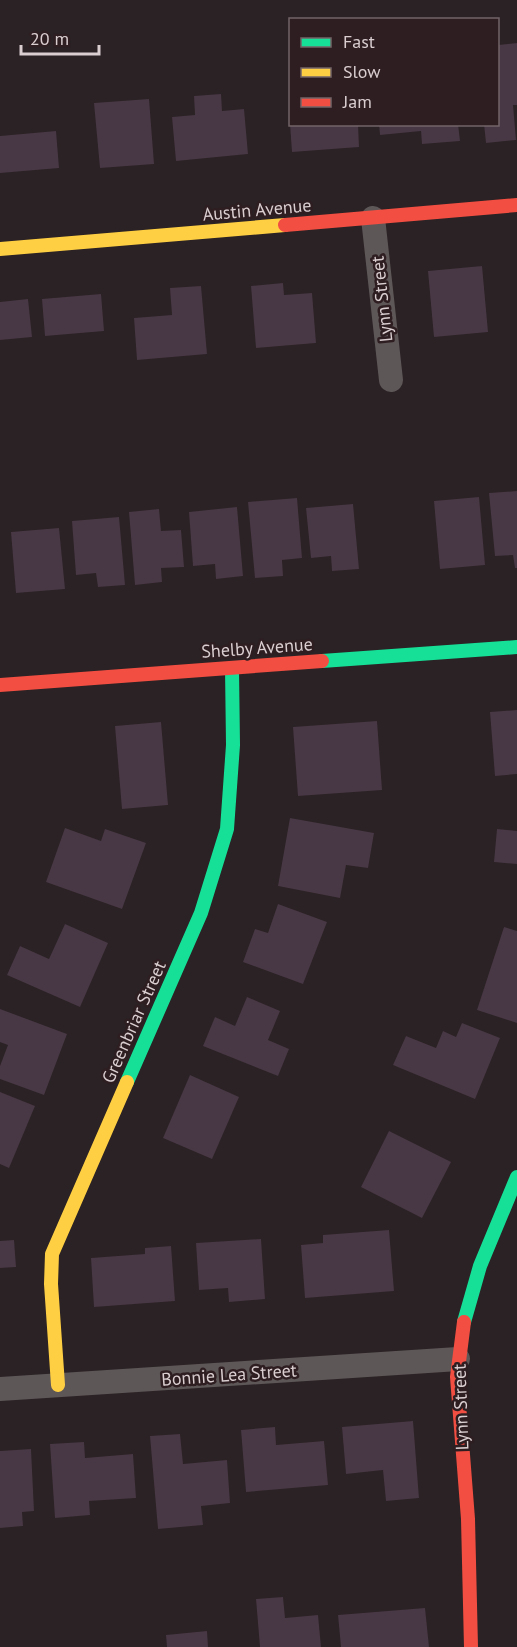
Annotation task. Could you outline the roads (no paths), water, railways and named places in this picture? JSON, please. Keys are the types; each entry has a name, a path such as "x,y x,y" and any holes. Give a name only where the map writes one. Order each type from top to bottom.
{"street":[{"name":"Austin Avenue","path":"0,249 517,206"},
{"name":"Lynn Street","path":"374,218 391,380"},
{"name":"Shelby Avenue","path":"0,686 517,647"},
{"name":"Greenbriar Street","path":"58,1385 51,1284 52,1254 201,913 227,829 233,745 232,668"},
{"name":"Lynn Street","path":"471,1647 467,1499 458,1420 458,1359 463,1326 491,1230 517,1177"},
{"name":"Bonnie Lea Street","path":"0,1389 458,1359"}]}
